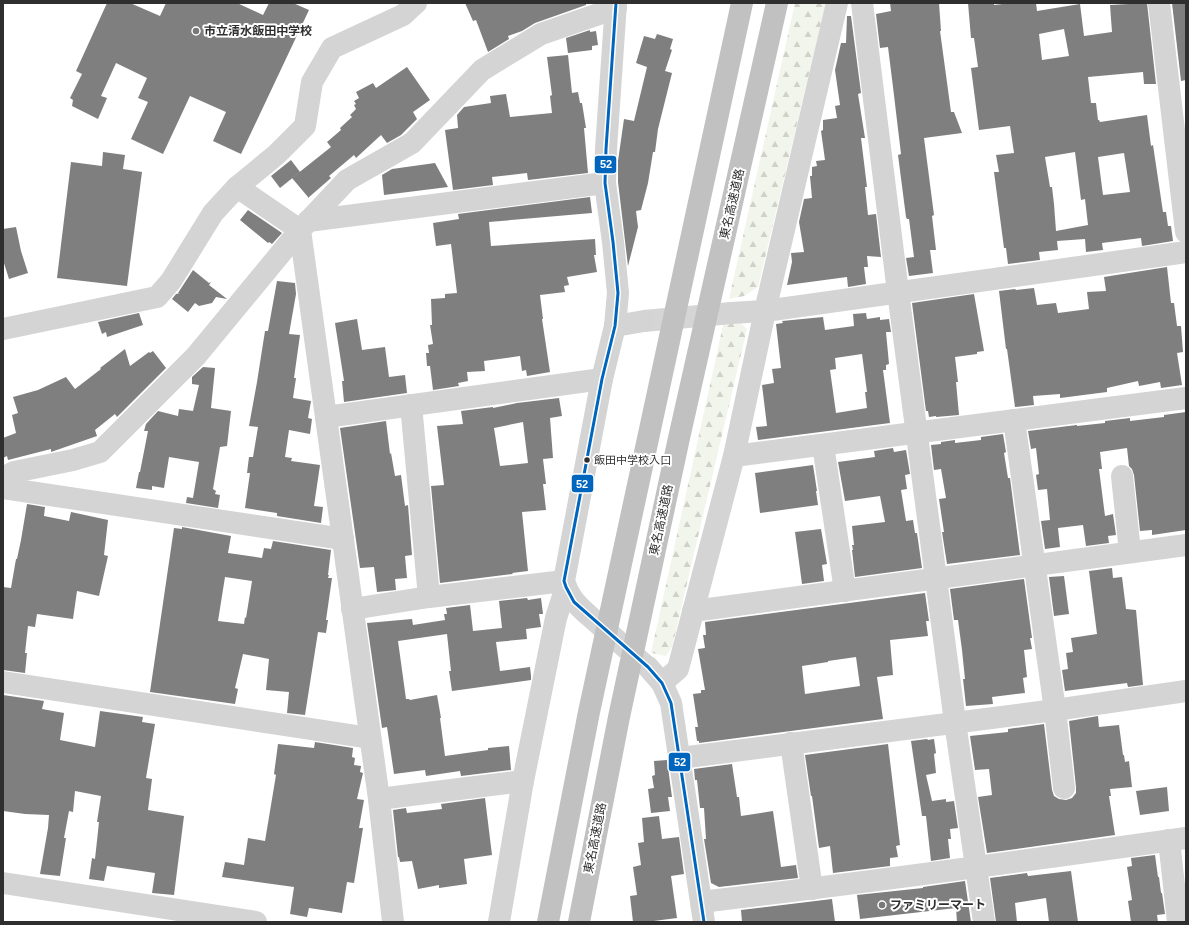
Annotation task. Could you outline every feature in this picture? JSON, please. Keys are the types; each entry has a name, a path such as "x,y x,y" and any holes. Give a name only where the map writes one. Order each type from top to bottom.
{"highway":[{"path":"548,922 591,705 742,3"},
{"name":"東名高速道路","path":"578,922 678,438 777,3"}],"street":[{"path":"3,329 157,297 171,281 213,213 237,187 276,154 305,126 312,82 332,48 403,15 416,3"},
{"path":"662,683 678,669 734,456 765,310 837,3"},
{"path":"862,3 898,292 955,722 984,922"},
{"path":"1159,3 1186,232"},
{"path":"3,478 14,472 73,460 100,452 196,356 304,226 347,180 412,143 482,70 541,34 616,6 606,141 605,183 618,293 615,326 602,379 565,584 556,618 523,781 499,922"},
{"path":"237,187 304,226 605,183"},
{"path":"304,226 326,417 379,800 393,922"},
{"path":"731,314 1186,252"},
{"path":"615,326 644,321"},
{"path":"326,417 602,379"},
{"path":"734,456 1186,398"},
{"path":"411,405 429,597"},
{"path":"1014,420 1055,710 1064,788"},
{"path":"823,445 845,591"},
{"path":"1122,476 1130,552"},
{"path":"3,488 342,539"},
{"path":"693,611 1186,545"},
{"path":"352,609 429,597 565,584"},
{"path":"565,584 574,602 586,613"},
{"path":"648,667 662,683 671,703 702,912 812,889 976,868 1177,839 1178,922"},
{"path":"3,682 370,738"},
{"path":"680,758 1055,710 1186,691"},
{"path":"791,744 812,889"},
{"path":"379,800 523,781"},
{"path":"3,884 256,922"}],"green space":[{"path":"795,3 826,3 758,287 744,296 729,299"},
{"path":"738,320 747,329 672,647 666,656 651,653 724,321"}],"building":[{"path":"107,3 130,3 160,16 166,3 237,3 263,15 269,3 293,3 309,10 241,154 213,141 226,112 190,96 163,154 131,139 148,102 138,98 147,78 116,63 101,96 107,98 98,119 72,106 73,100 70,98 82,74 76,71"},
{"path":"465,3 586,3 586,5 535,23 522,31 508,36 509,39 488,52 476,20 473,21"},
{"path":"890,3 939,3 940,31 951,112 954,112 962,133 924,138 934,215 932,216 936,250 930,250 933,273 909,276 906,258 914,257 909,219 906,217 898,155 901,154 888,47 880,48 876,14 891,11"},
{"path":"968,3 994,3 994,5 1036,3 1037,11 1080,4 1084,36 1112,32 1110,5 1147,3 1156,84 1144,84 1143,72 1088,77 1091,103 1096,103 1098,120 1100,122 1147,115 1163,212 1166,212 1168,226 1171,226 1173,241 1142,246 1141,238 1102,243 1103,250 1086,252 1085,239 1057,241 1058,250 1039,252 1040,260 1008,264 1006,248 1004,248 994,172 999,172 996,155 1014,153 1010,126 979,130 971,68 978,67 974,38 971,38","holes":["1064,29 1069,56 1042,60 1039,34","1075,152 1081,200 1085,199 1088,225 1056,231 1052,187 1050,187 1045,157","1124,153 1130,192 1103,195 1098,157"]},
{"path":"1172,3 1186,4 1186,80 1181,81"},
{"path":"847,16 851,16 861,93 858,94 865,138 861,138 867,187 865,187 868,215 876,214 881,257 867,256 868,267 864,267 866,284 848,287 847,277 787,285 792,262 791,253 804,252 799,222 804,199 812,198 810,176 812,176 812,167 817,166 816,161 825,160 821,131 823,130 823,120 837,118 835,106 840,105 835,70 841,43 846,43"},
{"path":"590,30 590,32 596,31 598,45 592,46 592,50 568,53 566,38"},
{"path":"657,34 673,39 670,49 672,50 665,71 672,73 658,129 655,152 653,152 648,183 641,210 636,211 638,227 628,266 618,182 618,161 624,119 634,121 647,67 636,63 644,36 655,39"},
{"path":"568,55 572,93 578,92 580,103 582,103 586,128 584,128 588,173 528,180 527,173 492,177 493,185 453,190 445,130 458,128 457,115 464,107 491,103 490,96 506,94 510,117 552,113 550,96 552,95 547,57"},
{"path":"407,67 430,100 413,112 417,119 401,135 387,143 381,135 356,158 354,155 329,176 331,178 308,198 292,178 331,147 327,142 341,130 340,128 352,117 350,115 356,109 354,105 356,104 354,101 359,98 356,92 373,83 376,88"},
{"path":"103,152 125,155 123,169 142,172 127,286 57,278 71,162 102,166"},
{"path":"291,160 300,172 280,188 271,176"},
{"path":"435,163 448,187 384,195 382,175 392,169"},
{"path":"590,197 592,213 489,222 491,246 595,239 596,255 594,255 597,272 567,277 569,285 564,286 565,292 540,295 550,372 527,376 526,370 522,371 520,356 484,361 485,371 467,372 468,381 458,383 459,386 433,390 430,366 427,366 426,353 429,353 428,345 433,344 430,325 432,325 431,299 445,298 445,294 457,293 451,244 436,246 433,223 459,219 458,214"},
{"path":"248,210 282,233 272,244 269,242 268,243 240,220"},
{"path":"16,227 21,251 28,273 9,279 3,260 3,229"},
{"path":"1167,267 1171,303 1174,303 1177,326 1181,326 1183,352 1177,353 1182,385 1161,388 1160,382 1139,386 1138,381 1107,388 1107,392 1060,398 1060,394 1033,396 1034,405 1015,407 999,291 1034,288 1037,305 1056,303 1058,313 1089,309 1087,292 1106,291 1104,277"},
{"path":"193,270 209,283 211,282 209,285 227,299 216,297 212,303 199,306 195,303 188,312 172,299 176,294 180,293 178,293"},
{"path":"277,281 295,283 296,294 289,334 300,335 294,378 296,378 293,398 311,401 308,418 312,419 310,434 289,430 285,457 292,458 291,461 320,465 314,506 323,507 321,523 277,516 277,513 245,508 250,473 247,473 249,457 253,457 258,427 249,426 265,331 268,331"},
{"path":"974,294 984,351 977,352 977,354 955,357 958,382 956,382 959,415 929,417 928,411 926,411 912,303"},
{"path":"139,313 143,325 107,337 106,332 102,334 98,322"},
{"path":"866,313 867,319 880,317 880,320 889,319 891,332 886,332 889,364 886,365 886,370 883,370 890,423 758,440 756,427 767,426 762,385 774,383 772,369 781,368 776,324 783,323 782,321 823,317 825,330 854,326 853,314","holes":["862,354 867,392 865,392 867,408 836,413 830,370 836,369 835,358"]},
{"path":"357,319 362,350 385,347 389,377 405,375 407,393 344,402 342,381 344,381 335,323"},
{"path":"125,349 130,366 149,352 150,353 153,351 166,368 117,417 115,414 95,430 97,436 51,452 51,449 8,460 7,456 3,458 3,438 16,433 12,415 18,413 13,397 38,390 66,377 75,389"},
{"path":"203,367 215,368 211,408 231,411 227,446 220,447 213,489 216,491 215,494 220,495 218,508 186,503 187,497 193,498 199,462 169,457 164,488 152,486 152,490 136,488 148,431 144,431 146,424 158,411 178,416 179,409 193,411 199,385 192,384 192,377"},
{"path":"559,398 562,416 550,418 553,458 543,459 546,484 543,484 546,510 522,512 528,571 440,583 431,486 444,485 437,426 463,424 461,411 493,408 517,403","holes":["523,422 528,463 500,466 494,428"]},
{"path":"1186,412 1186,530 1152,535 1152,530 1140,531 1134,475 1129,466 1127,448 1100,452 1102,469 1099,469 1105,516 1113,514 1116,535 1108,536 1109,543 1086,546 1083,525 1058,528 1060,547 1045,549 1041,521 1050,520 1047,489 1038,490 1036,475 1039,474 1036,448 1031,449 1028,431 1105,423 1105,421 1130,418 1130,421 1164,417 1164,415"},
{"path":"386,421 390,454 391,453 395,476 401,475 405,506 408,505 412,555 405,556 407,578 395,579 396,590 377,592 374,567 360,568 340,428"},
{"path":"1003,434 1006,452 1004,453 1008,478 1010,478 1020,555 947,564 939,499 946,498 941,469 934,470 931,445 955,440 955,443 981,440 981,437"},
{"path":"893,448 894,452 906,450 910,474 905,475 907,489 901,490 906,521 913,520 915,533 917,533 922,568 855,577 852,550 852,545 854,545 852,526 885,522 880,496 845,501 838,462 875,457 874,451"},
{"path":"813,465 818,505 760,513 755,473"},
{"path":"27,504 45,507 44,516 69,521 71,512 108,520 104,555 108,556 99,596 77,591 73,619 37,614 35,627 28,626 25,653 27,653 25,673 3,670 3,587 11,588"},
{"path":"182,527 231,536 228,553 262,558 264,548 271,549 273,541 331,550 328,578 332,578 326,620 328,620 326,633 318,632 305,715 287,713 289,692 266,690 269,659 243,654 235,688 238,689 235,704 150,692 174,528 182,529","holes":["225,577 252,581 244,624 218,621"]},
{"path":"821,529 827,564 822,565 824,581 802,584 795,532"},
{"path":"1112,568 1113,578 1122,577 1126,609 1136,610 1143,685 1128,687 1127,683 1065,691 1062,670 1068,669 1066,653 1073,652 1071,638 1097,634 1089,571"},
{"path":"1064,576 1069,614 1054,616 1049,577"},
{"path":"1024,579 1032,638 1030,638 1032,649 1024,650 1027,677 1023,678 1025,693 992,697 993,704 966,706 963,679 965,679 958,620 954,620 950,589"},
{"path":"925,593 929,621 926,621 928,636 890,640 893,675 877,677 883,719 699,743 699,741 697,741 695,727 698,727 693,694 701,693 701,690 705,690 698,649 705,648 703,635 706,635 705,622","holes":["856,657 860,686 805,694 802,666"]},
{"path":"527,598 528,600 541,598 543,614 539,614 541,627 526,629 527,639 496,642 500,671 530,667 531,680 452,691 449,671 451,671 447,634 398,641 406,699 410,700 437,695 445,756 488,750 488,748 509,746 511,770 461,776 460,771 426,776 425,770 394,774 387,727 382,728 367,623 412,619 413,625 445,620 444,614 447,614 446,608 470,605 473,631 502,628 499,601"},
{"path":"3,695 44,701 42,709 64,713 60,740 95,747 100,711 143,717 142,722 155,724 146,778 152,779 148,810 184,816 174,895 152,893 155,873 107,866 104,881 89,879 92,858 95,859 99,822 97,822 101,796 75,791 73,812 69,811 64,838 66,838 60,876 40,874 49,815 3,811"},
{"path":"1098,716 1099,727 1119,725 1123,755 1125,762 1129,761 1132,787 1110,789 1111,796 1109,796 1115,835 987,853 978,797 992,795 989,769 975,770 970,736 1008,732 1008,729 1044,724 1052,790 1054,796 1059,799 1066,800 1072,798 1076,793 1069,721"},
{"path":"934,739 936,753 934,754 936,773 926,775 932,801 946,799 946,802 954,801 958,828 950,829 951,839 948,839 950,858 931,861 926,816 922,816 911,741"},
{"path":"315,742 353,748 352,757 355,758 354,765 361,766 360,772 363,773 357,799 364,800 359,828 363,828 354,883 347,882 342,913 309,908 307,917 290,914 294,887 222,877 225,862 244,865 248,838 265,841 276,775 274,774 278,744 314,748"},
{"path":"888,744 900,845 896,846 898,857 890,858 890,866 833,873 830,846 819,848 805,755"},
{"path":"667,760 672,797 668,797 670,811 651,813 648,789 654,788 652,776 655,775 654,761"},
{"path":"732,764 737,797 739,797 741,816 773,811 781,867 796,865 798,878 719,887 711,883 704,839 706,839 704,808 700,808 697,780 695,780 694,769"},
{"path":"1167,787 1169,811 1140,815 1136,791"},
{"path":"485,798 492,855 464,859 467,884 439,888 439,885 418,889 412,861 400,862 398,857 393,810 406,808 407,813 442,809 441,804"},
{"path":"659,816 662,839 679,837 684,874 671,876 677,918 633,922 630,896 637,895 633,867 641,865 638,843 644,842 642,818"},
{"path":"1155,855 1165,914 1157,915 1158,922 1131,922 1128,901 1132,900 1127,867 1132,866 1131,858"},
{"path":"1071,871 1078,922 1049,922 1046,898 1015,903 1017,922 996,922 990,878 1027,873 1028,876"},
{"path":"965,881 971,922 957,922 956,908 860,919 857,895 923,888"},
{"path":"832,899 835,922 742,922 741,910"}],"tunnel":[{"path":"644,321 731,313"},
{"path":"586,613 645,665"}],"transit line":[{"name":"52","path":"616,3 605,183 618,293 615,326 602,379 564,581 574,602 648,667 662,683 671,703 704,922"}],"place":[{"name":"市立清水飯田中学校","path":"196,31"},
{"name":"飯田中学校入口","path":"587,460"},
{"name":"ファミリーマート","path":"882,905"}]}
